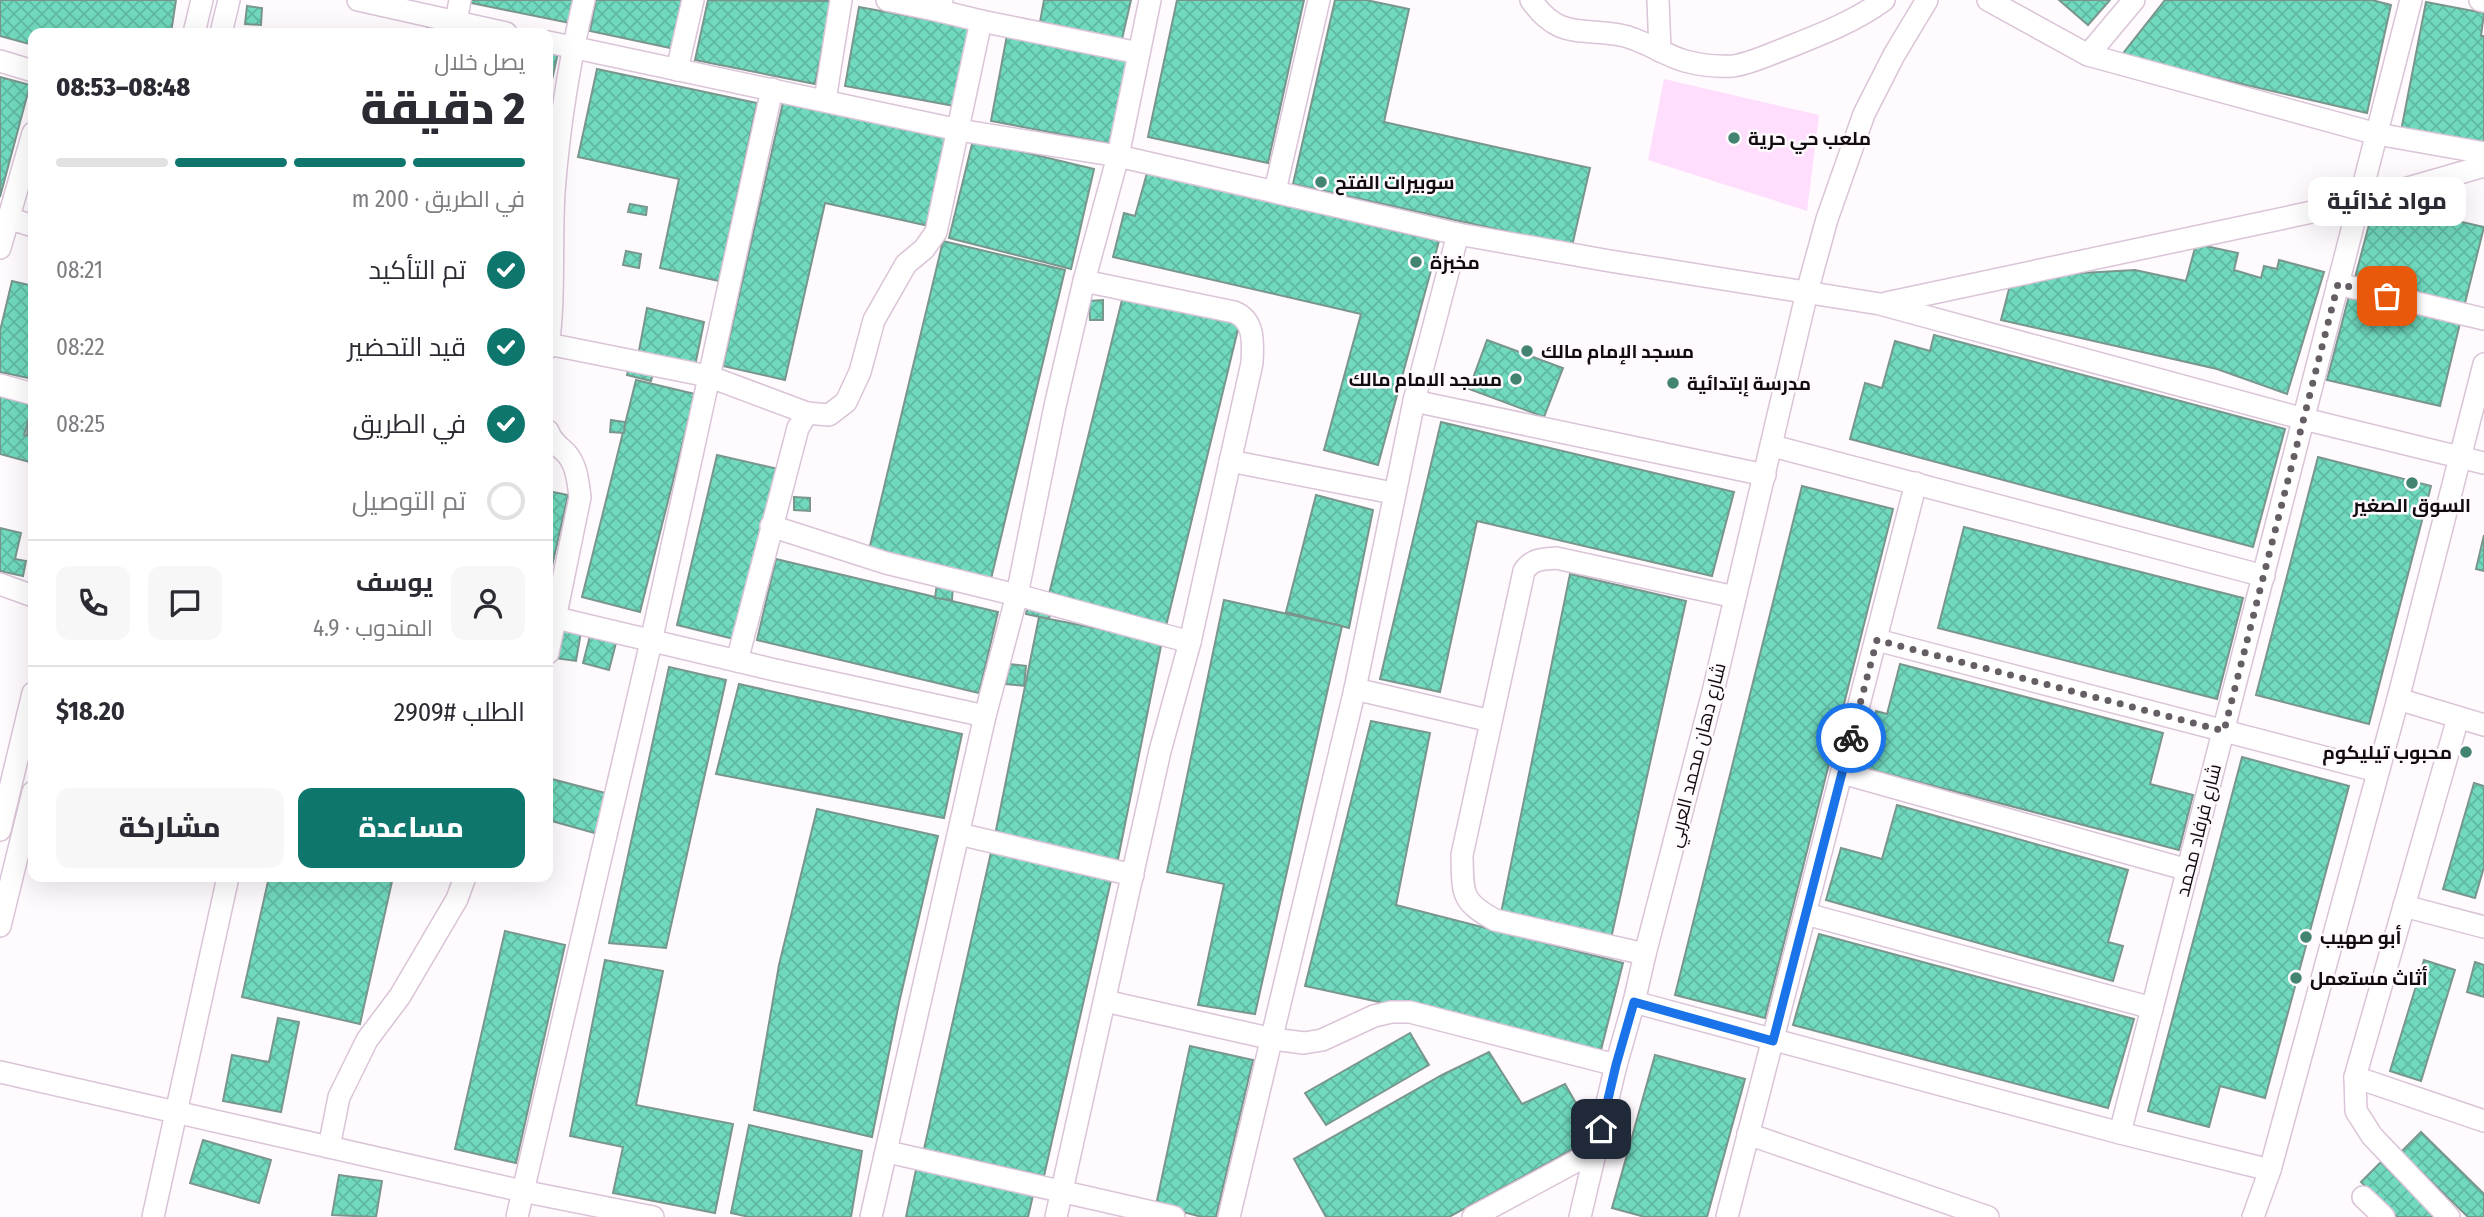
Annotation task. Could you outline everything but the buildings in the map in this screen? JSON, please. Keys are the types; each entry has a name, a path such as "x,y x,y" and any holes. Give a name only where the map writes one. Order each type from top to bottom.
{"street":[{"path":"195,28 202,0"},
{"path":"222,28 229,0"},
{"path":"358,0 421,24 456,22 483,28"},
{"path":"456,22 460,0"},
{"path":"553,235 555,190 573,47 583,0"},
{"path":"677,70 693,0"},
{"path":"825,100 841,0"},
{"path":"887,0 941,6 981,21 1139,53"},
{"path":"871,1217 888,1152 985,716 1017,595 1055,406 1084,281 1118,156 1150,0"},
{"path":"1275,191 1319,0"},
{"path":"1531,0 1537,9 1559,28 1623,36 1685,61 1713,66 1735,66 1768,55 1863,15 1885,0"},
{"path":"1658,0 1660,51"},
{"path":"1988,0 2088,55 2376,134 2484,153"},
{"path":"2088,55 2134,0"},
{"name":"شارع فرفاد محمد","path":"2120,1133 2411,0"},
{"name":"شارع دهان محمد العربي","path":"1580,1217 1616,1065 1713,692 1773,446 1807,292 1830,208 1864,114 1923,2"},
{"path":"553,347 708,376 807,412 829,415 846,402 860,372 874,320 906,264 924,249 936,232 981,21"},
{"path":"553,42 959,130 1118,156 1458,234 1880,304 2304,419 2484,463"},
{"path":"0,61 28,69"},
{"path":"517,1217 651,642 772,89"},
{"path":"0,248 28,150"},
{"path":"1880,304 2359,202 2484,166"},
{"path":"8,218 28,224"},
{"path":"1229,1217 1355,689 1393,493 1414,401 1458,234"},
{"path":"1056,1217 1160,751 1191,642 1252,363 1254,341 1246,320 1241,315 1217,307 1084,281"},
{"path":"2338,284 2484,319"},
{"path":"2253,1217 2270,1170 2398,699 2484,364"},
{"path":"0,385 28,393"},
{"path":"1414,401 1765,475"},
{"path":"737,661 798,428 807,412"},
{"path":"553,442 568,456 577,475 580,497 553,609"},
{"path":"1773,446 2264,576"},
{"path":"1230,461 1393,493"},
{"path":"1727,1217 1916,483"},
{"path":"771,526 886,564 1017,595 1191,642"},
{"path":"1645,954 1495,920 1474,908 1462,890 1462,855 1524,571 1529,564 1539,559 1556,558 1735,597"},
{"path":"0,584 28,594"},
{"path":"553,618 651,642 985,716"},
{"path":"1877,640 2377,771"},
{"path":"1355,689 1491,721"},
{"path":"2398,699 2484,725"},
{"path":"0,830 28,714"},
{"path":"2449,1217 2372,1136 2356,1111 2355,1077 2458,718"},
{"path":"1842,773 2188,870"},
{"path":"0,926 28,812"},
{"path":"959,834 1133,875"},
{"path":"153,1217 227,882"},
{"path":"329,1147 340,1097 368,1040 400,996 457,899 463,882"},
{"path":"2404,906 2484,927"},
{"path":"1806,914 2152,1008"},
{"path":"1105,1001 1273,1039 1304,1043 1322,1040 1374,1016 1410,1012 1616,1065"},
{"path":"1634,1002 2120,1133 2270,1170"},
{"path":"0,1072 522,1191 653,1217"},
{"path":"2355,1077 2484,1121"},
{"path":"1748,1134 1989,1217"},
{"path":"1473,1217 1597,1150"},
{"path":"888,1152 1174,1217"},
{"path":"2363,1197 2384,1217"}],"shaded area":[{"name":"ملعب حي حرية","path":"1664,79 1819,115 1807,211 1648,160"}],"way so far":[{"path":"1851,738 1877,640 2224,731 2338,284 2387,296"}],"place":[{"name":"ملعب حي حرية","path":"1734,138"},
{"name":"سوبيرات الفتح","path":"1321,182"},
{"name":"مخبزة","path":"1416,262"},
{"name":"مواد غذائية","path":"2387,296"},
{"name":"مسجد الإمام مالك","path":"1527,351"},
{"name":"مسجد الامام مالك","path":"1516,379"},
{"name":"مدرسة إبتدائية","path":"1673,383"},
{"name":"السوق الصغير","path":"2412,483"},
{"name":"محبوب تيليكوم","path":"2466,752"},
{"name":"أبو صهيب","path":"2306,937"},
{"name":"أثاث مستعمل","path":"2296,978"}],"route":[{"path":"1601,1129 1634,1002 1773,1041 1851,738"}]}
